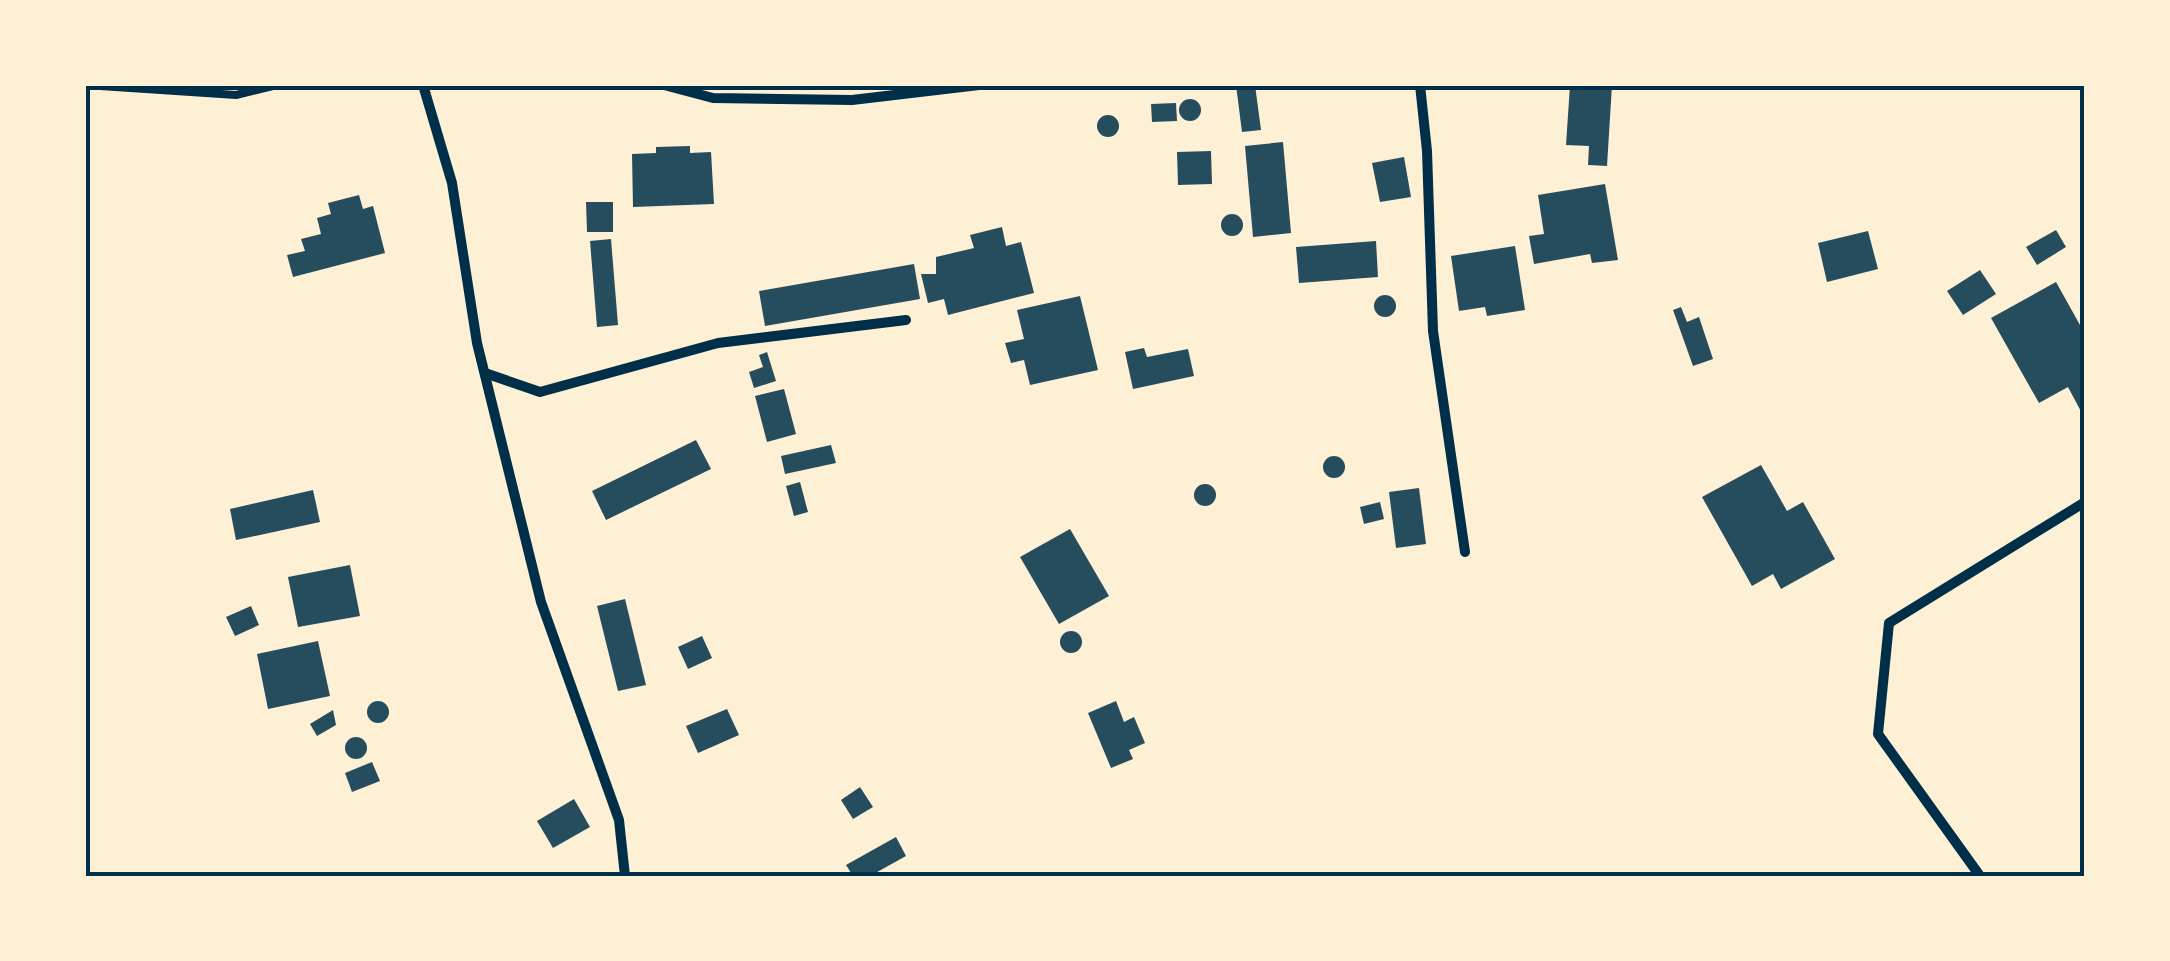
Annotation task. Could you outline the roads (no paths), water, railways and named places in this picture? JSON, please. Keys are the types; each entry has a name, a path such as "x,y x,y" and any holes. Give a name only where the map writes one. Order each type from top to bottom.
{"street":[{"path":"423,85 452,183 484,373 541,602 620,820 625,876"},
{"path":"664,85 713,98 852,100 979,85"},
{"path":"1420,85 1427,151 1433,331 1465,552"},
{"path":"484,373 540,392 718,343 906,320"},
{"path":"1980,876 1878,734 1889,623 2085,502"}],"lane":[{"path":"85,85 236,95 278,85"}]}
